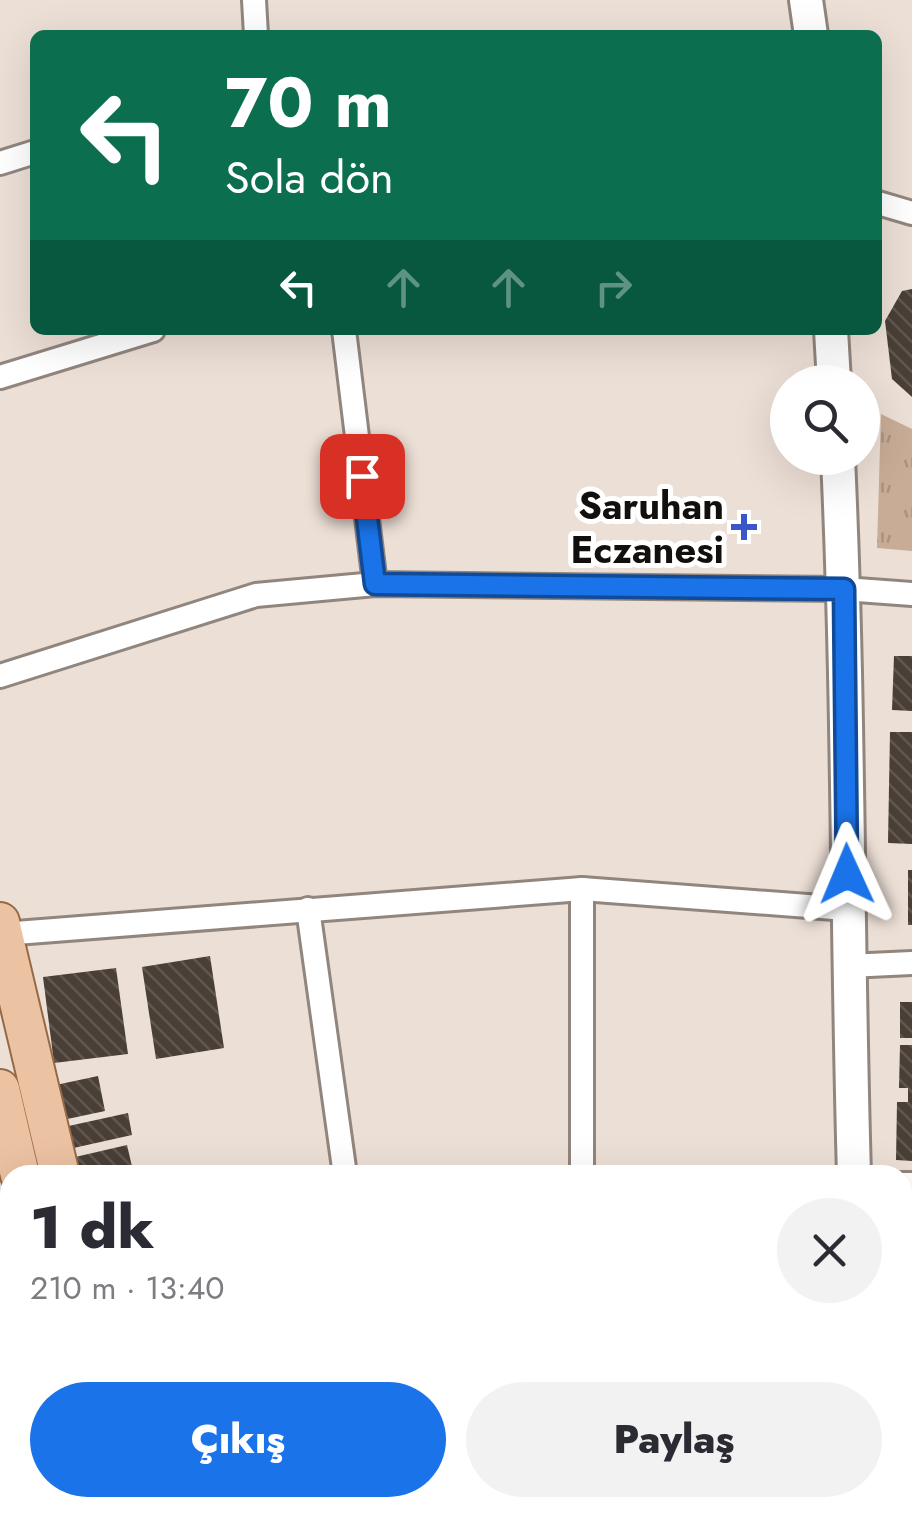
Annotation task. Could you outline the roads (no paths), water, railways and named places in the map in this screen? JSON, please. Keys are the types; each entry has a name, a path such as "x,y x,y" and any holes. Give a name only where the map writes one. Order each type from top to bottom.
{"main road":[{"path":"806,0 809,30"},
{"path":"831,335 833,365"},
{"path":"839,475 854,1165"},
{"path":"2,928 58,1165"},
{"path":"0,1089 11,1165"}],"street":[{"path":"254,0 256,30"},
{"path":"0,163 30,154"},
{"path":"882,203 912,212"},
{"path":"0,378 137,335"},
{"path":"345,335 375,584"},
{"path":"0,676 256,595 375,584 844,589 912,594"},
{"path":"2,928 582,889 847,910"},
{"path":"582,889 582,1165"},
{"path":"308,909 345,1165"},
{"path":"848,966 912,963"}],"place":[{"name":"Saruhan Eczanesi","path":"744,527"}]}
